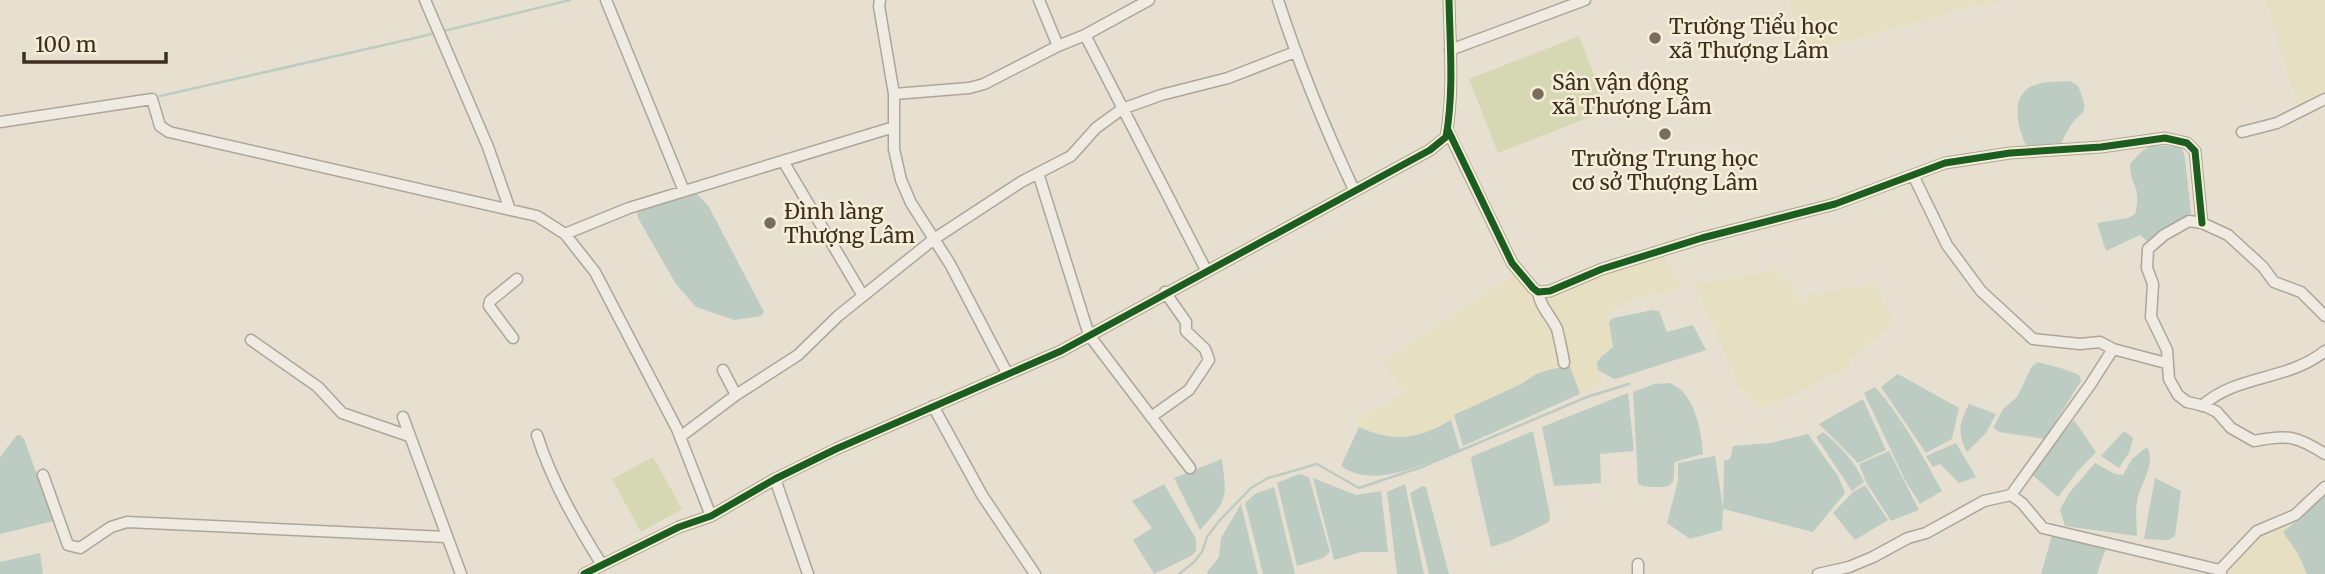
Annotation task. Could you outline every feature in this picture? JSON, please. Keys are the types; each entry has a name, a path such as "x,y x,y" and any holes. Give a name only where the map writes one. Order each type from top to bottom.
{"street":[{"path":"425,0 488,147 510,210"},
{"path":"606,0 684,191"},
{"path":"880,0 894,94 894,149 901,180 911,204 950,264 1007,373"},
{"path":"1039,0 1058,46"},
{"path":"894,94 969,88 984,84 1085,35 1149,0"},
{"path":"1278,0 1326,130 1354,190"},
{"path":"584,574 679,527 711,516 775,479 835,449 1061,351 1430,150 1447,137 1448,130 1451,94 1449,0"},
{"path":"1450,50 1585,0"},
{"path":"1085,35 1206,270"},
{"path":"680,437 736,395 798,355 838,316 934,239 1038,173 1071,156 1096,128 1122,108 1227,78 1295,52"},
{"path":"0,122 152,99 160,125 169,132 537,216 565,234 595,272 680,437 711,516"},
{"path":"2242,132 2277,123 2325,99"},
{"path":"565,234 629,208 894,127"},
{"path":"1448,130 1512,263 1538,292 1550,291 1602,269 1702,238 1835,204 1945,163 2010,153 2101,147 2165,138 2176,140 2192,146 2195,151 2202,223"},
{"path":"783,161 863,296"},
{"path":"1038,173 1089,335 1190,468"},
{"path":"1913,175 1947,245 1980,291 2033,340 2100,342 2113,349 2166,363"},
{"path":"2325,316 2301,292 2274,282 2263,267 2228,235 2202,223 2189,221 2164,234 2148,249 2147,268 2152,284 2151,317 2167,350 2169,379 2178,395 2187,402 2217,412 2231,428 2254,441 2278,436 2303,440 2325,454"},
{"path":"513,338 489,306 490,301 517,279"},
{"path":"1152,417 1189,390 1209,360 1205,349 1186,331 1186,322 1165,292"},
{"path":"1538,292 1539,301 1558,332 1564,363"},
{"path":"251,340 318,387 342,413 409,436"},
{"path":"1818,574 1850,571 1908,538 1926,533 1984,501 2011,495 2113,349"},
{"path":"2202,405 2214,394 2289,371 2312,362 2325,351"},
{"path":"723,370 736,395"},
{"path":"933,406 982,495 1035,574"},
{"path":"402,417 461,574"},
{"path":"537,435 544,458 567,508 602,565"},
{"path":"43,475 68,545 80,548 111,527 127,522 446,537"},
{"path":"775,479 808,574"},
{"path":"2011,495 2022,503 2043,528 2220,572 2256,531 2295,515 2325,487"}],"shaded area":[{"path":"1789,0 2000,0 1805,53"},
{"path":"2266,0 2325,0 2325,99 2300,113"},
{"path":"2070,81 2078,86 2084,104 2083,112 2072,123 2059,145 2026,145 2018,114 2018,106 2024,92 2039,84"},
{"path":"2152,145 2182,147 2191,213 2147,241 2140,235 2106,251 2097,223 2128,218 2135,214 2137,197 2130,164"},
{"path":"697,194 709,207 764,312 761,316 734,320 696,307 676,284 637,215 639,211"},
{"path":"1664,255 1681,288 1625,302 1608,315 1614,347 1597,363 1603,385 1580,394 1570,366 1552,369 1454,415 1451,420 1432,430 1402,438 1359,427 1356,420 1404,395 1385,361 1515,274 1538,298 1621,266"},
{"path":"1780,269 1802,302 1813,293 1874,285 1894,321 1849,359 1851,367 1762,409 1739,385 1695,284"},
{"path":"1659,311 1667,332 1693,325 1706,350 1614,379 1598,370 1597,363 1613,347 1609,322 1613,318"},
{"path":"2038,362 2079,375 2081,381 2045,439 1999,432 1993,428 2003,409 2017,397 2032,366"},
{"path":"1570,366 1580,394 1463,446 1454,415 1521,384 1536,374"},
{"path":"1898,374 1959,408 1952,439 1926,453 1881,387"},
{"path":"1669,383 1685,394 1695,413 1703,454 1675,462 1673,481 1668,486 1644,486 1638,484 1633,392 1654,384"},
{"path":"1875,387 1903,424 1942,491 1920,504 1905,480 1864,393"},
{"path":"1628,393 1634,451 1600,454 1601,483 1554,486 1542,427"},
{"path":"1863,399 1886,450 1858,463 1819,424"},
{"path":"1969,404 1996,414 1986,433 1967,452 1960,428"},
{"path":"1451,420 1460,450 1458,452 1415,468 1384,475 1354,473 1341,466 1359,427 1384,435 1406,437 1428,431"},
{"path":"2074,420 2096,452 2058,497 2030,473"},
{"path":"1533,431 1550,515 1549,522 1491,547 1471,460 1473,456"},
{"path":"1823,432 1846,454 1864,482 1852,491 1816,437"},
{"path":"2123,432 2133,438 2129,453 2119,468 2101,456"},
{"path":"1808,434 1838,476 1845,493 1813,532 1723,509 1722,530 1690,539 1667,523 1678,481 1678,463 1715,456 1723,508 1724,461 1730,459 1733,446 1770,443"},
{"path":"17,435 24,439 54,521 0,534 0,457"},
{"path":"1956,443 1976,477 1959,483 1940,464 1933,467 1926,456"},
{"path":"2147,447 2150,461 2138,495 2137,536 2065,526 2060,510 2069,493 2095,463 2115,474 2123,475 2132,459"},
{"path":"1889,451 1919,510 1891,521 1866,482 1859,464"},
{"path":"1222,459 1225,491 1221,505 1200,530 1174,478"},
{"path":"1299,474 1309,477 1330,552 1323,558 1297,566 1277,483"},
{"path":"1313,478 1356,495 1381,491 1388,552 1361,552 1334,560"},
{"path":"2155,478 2181,491 2175,536 2168,540 2144,539"},
{"path":"1164,484 1196,539 1196,551 1154,574 1133,540 1152,528 1132,501"},
{"path":"1405,484 1424,574 1397,574 1387,492"},
{"path":"1865,485 1888,520 1855,540 1833,513 1853,492"},
{"path":"1274,487 1295,574 1263,574 1245,503 1255,494"},
{"path":"1426,487 1449,574 1429,574 1410,493"},
{"path":"2325,493 2325,574 2221,574 2257,531"},
{"path":"2325,495 2325,574 2307,574 2298,554 2283,532"},
{"path":"1241,504 1258,574 1208,574 1219,557 1221,538"},
{"path":"2052,535 2106,548 2097,574 2041,574"},
{"path":"40,553 43,574 0,574 0,562"}],"green space":[{"name":"Sân vận động xã Thượng Lâm","path":"1579,36 1608,110 1498,153 1469,79"},
{"path":"653,457 682,509 641,532 612,479"}],"waterway":[{"path":"160,96 570,0"},
{"path":"1179,574 1202,552 1207,537 1219,521 1251,488 1268,478 1317,464 1359,488 1419,468 1587,397 1629,384"}],"cycle path":[{"path":"584,574 679,527 711,516 775,479 836,449 1061,351 1430,150 1446,137 1451,69 1449,0"},
{"path":"1448,130 1512,263 1538,292 1550,291 1602,269 1702,238 1835,204 1945,163 2010,153 2101,147 2165,138 2187,143 2195,151 2202,223"}],"place":[{"name":"Trường Tiểu học xã Thượng Lâm","path":"1655,38"},
{"name":"Sân vận động xã Thượng Lâm","path":"1538,94"},
{"name":"Trường Trung học cơ sở Thượng Lâm","path":"1665,134"},
{"name":"Đình làng Thượng Lâm","path":"770,223"}]}
